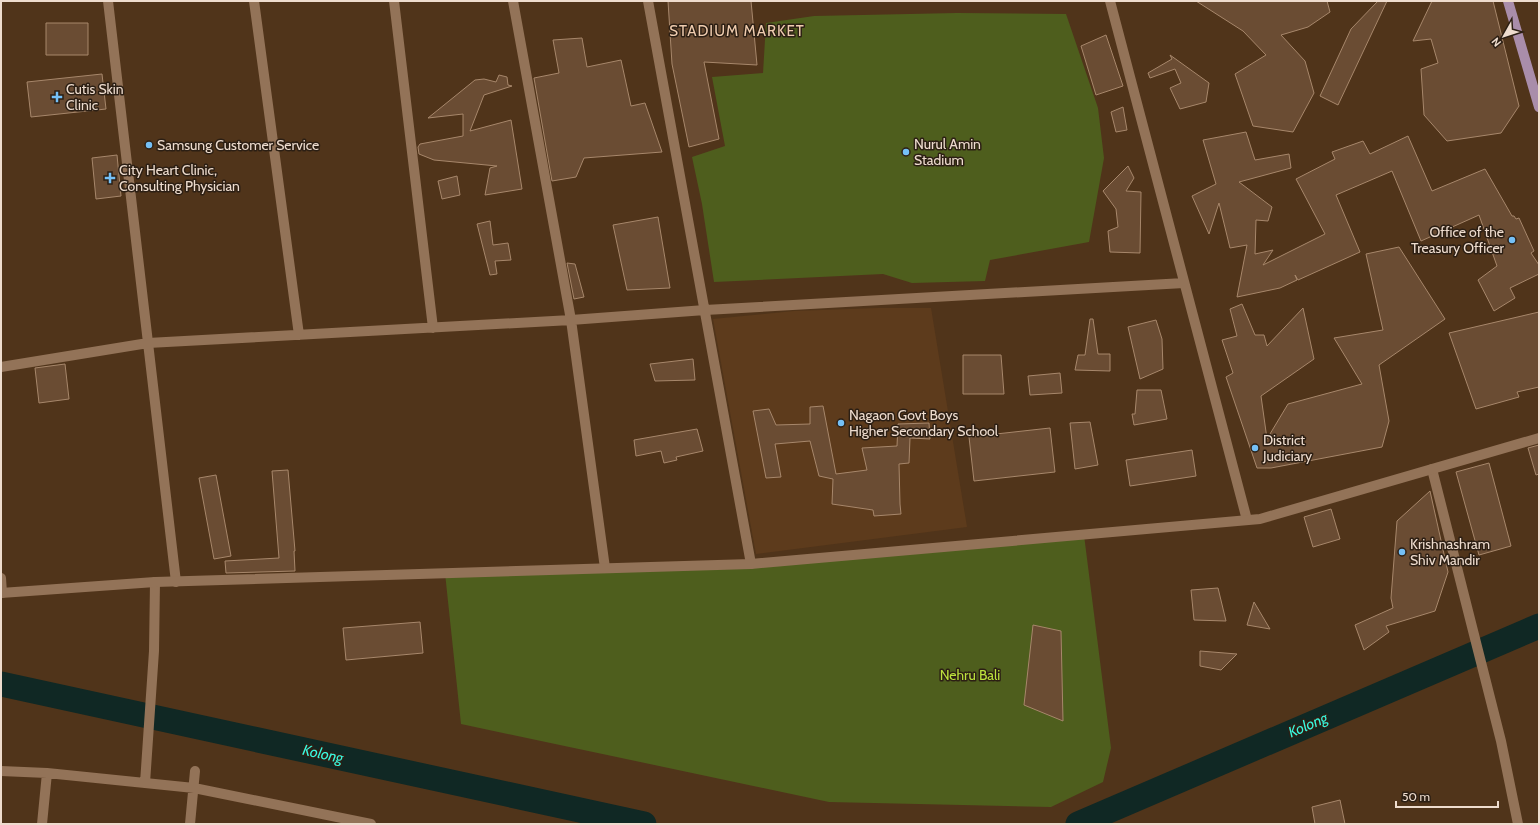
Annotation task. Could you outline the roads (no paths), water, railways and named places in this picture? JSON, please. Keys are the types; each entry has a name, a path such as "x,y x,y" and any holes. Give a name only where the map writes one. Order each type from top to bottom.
{"main road":[{"path":"1508,1 1539,107"}],"street":[{"path":"108,1 176,582"},
{"path":"254,1 299,335"},
{"path":"394,1 433,328"},
{"path":"513,1 571,320 606,568"},
{"path":"648,1 751,564"},
{"path":"1110,1 1247,520"},
{"path":"1,367 148,344 571,320 705,310 1184,283"},
{"path":"1,578 2,593 155,582 751,564 1260,519 1539,438"},
{"path":"1432,469 1501,741 1518,824"},
{"path":"144,783 153,665 155,582"},
{"path":"1,771 47,773 194,788 371,824"},
{"path":"190,824 195,772"},
{"path":"42,824 47,773"}],"waterway":[{"name":"Kolong","path":"1078,824 1539,626"},
{"name":"Kolong","path":"1,684 644,824"}],"place":[{"name":"Cutis Skin Clinic","path":"57,97"},
{"name":"Samsung Customer Service","path":"149,145"},
{"name":"Nurul Amin Stadium","path":"906,152"},
{"name":"City Heart Clinic, Consulting Physician","path":"110,178"},
{"name":"Office of the Treasury Officer","path":"1512,240"},
{"name":"Nagaon Govt Boys Higher Secondary School","path":"841,423"},
{"name":"District Judiciary","path":"1255,448"},
{"name":"Krishnashram Shiv Mandir","path":"1402,552"}],"district":[{"name":"STADIUM MARKET","path":"737,31"}],"park label":[{"name":"Nehru Bali","path":"970,675"}]}
